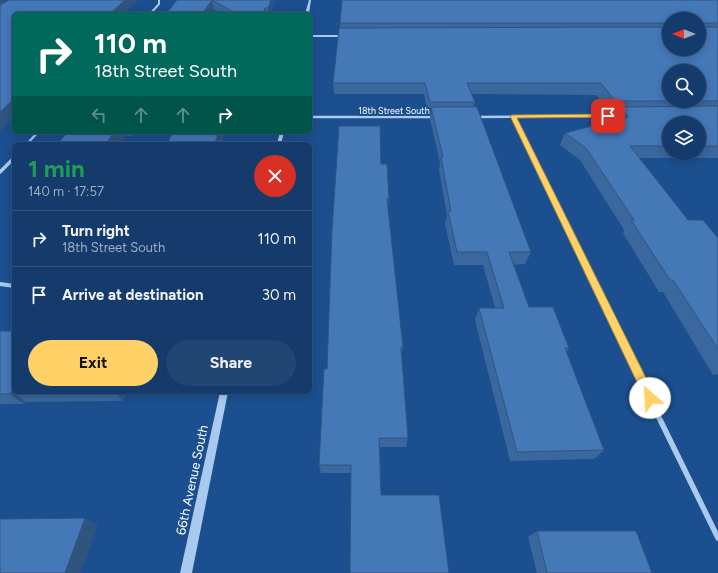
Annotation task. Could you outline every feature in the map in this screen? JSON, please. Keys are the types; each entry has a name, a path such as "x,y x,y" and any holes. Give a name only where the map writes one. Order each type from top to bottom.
{"street":[{"path":"152,12 159,4 159,0"},
{"path":"307,12 310,0"},
{"path":"312,36 350,36"},
{"path":"513,116 718,538"},
{"path":"474,117 623,116"},
{"name":"18th Street South","path":"312,117 435,117"},
{"path":"29,142 36,134"},
{"path":"0,172 12,160"},
{"path":"0,284 12,286"},
{"name":"66th Avenue South","path":"186,573 224,394"}],"building":[{"path":"9,0 125,0 112,12 12,12 12,101 0,112 0,5"},
{"path":"177,0 212,0 203,12 168,12"},
{"path":"212,0 271,0 268,8 265,8 264,12 233,12"},
{"path":"342,0 718,0 718,23 706,23 706,12 662,12 662,23 340,23"},
{"path":"662,27 662,56 706,56 706,27 718,27 718,101 706,101 706,64 662,64 662,101 615,101 601,83 467,83 475,102 430,102 425,83 333,83 339,28"},
{"path":"706,106 718,106 718,146 706,146 706,116 662,116 662,146 630,146 688,220 703,220 718,238 718,349 673,280 670,280 631,220 634,220 586,148 565,133 628,117 620,107 706,108"},
{"path":"431,107 477,107 531,252 509,252 529,307 553,307 569,348 565,348 604,450 517,452 479,308 504,308 487,252 457,252 448,211 451,211 441,157 443,157"},
{"path":"339,126 380,126 381,164 387,164 389,199 387,199 403,347 401,347 408,438 379,438 381,495 439,495 449,573 350,573 351,465 319,465 324,369 327,369 332,230"},
{"path":"66,134 113,134 107,142 59,142"},
{"path":"172,134 217,134 216,136 218,136 215,142 168,142"},
{"path":"0,331 12,331 12,391 10,394 0,394"},
{"path":"85,518 65,573 0,573 0,519"},
{"path":"537,531 636,531 652,573 547,573"}],"route":[{"path":"608,116 513,116 650,398"}]}
